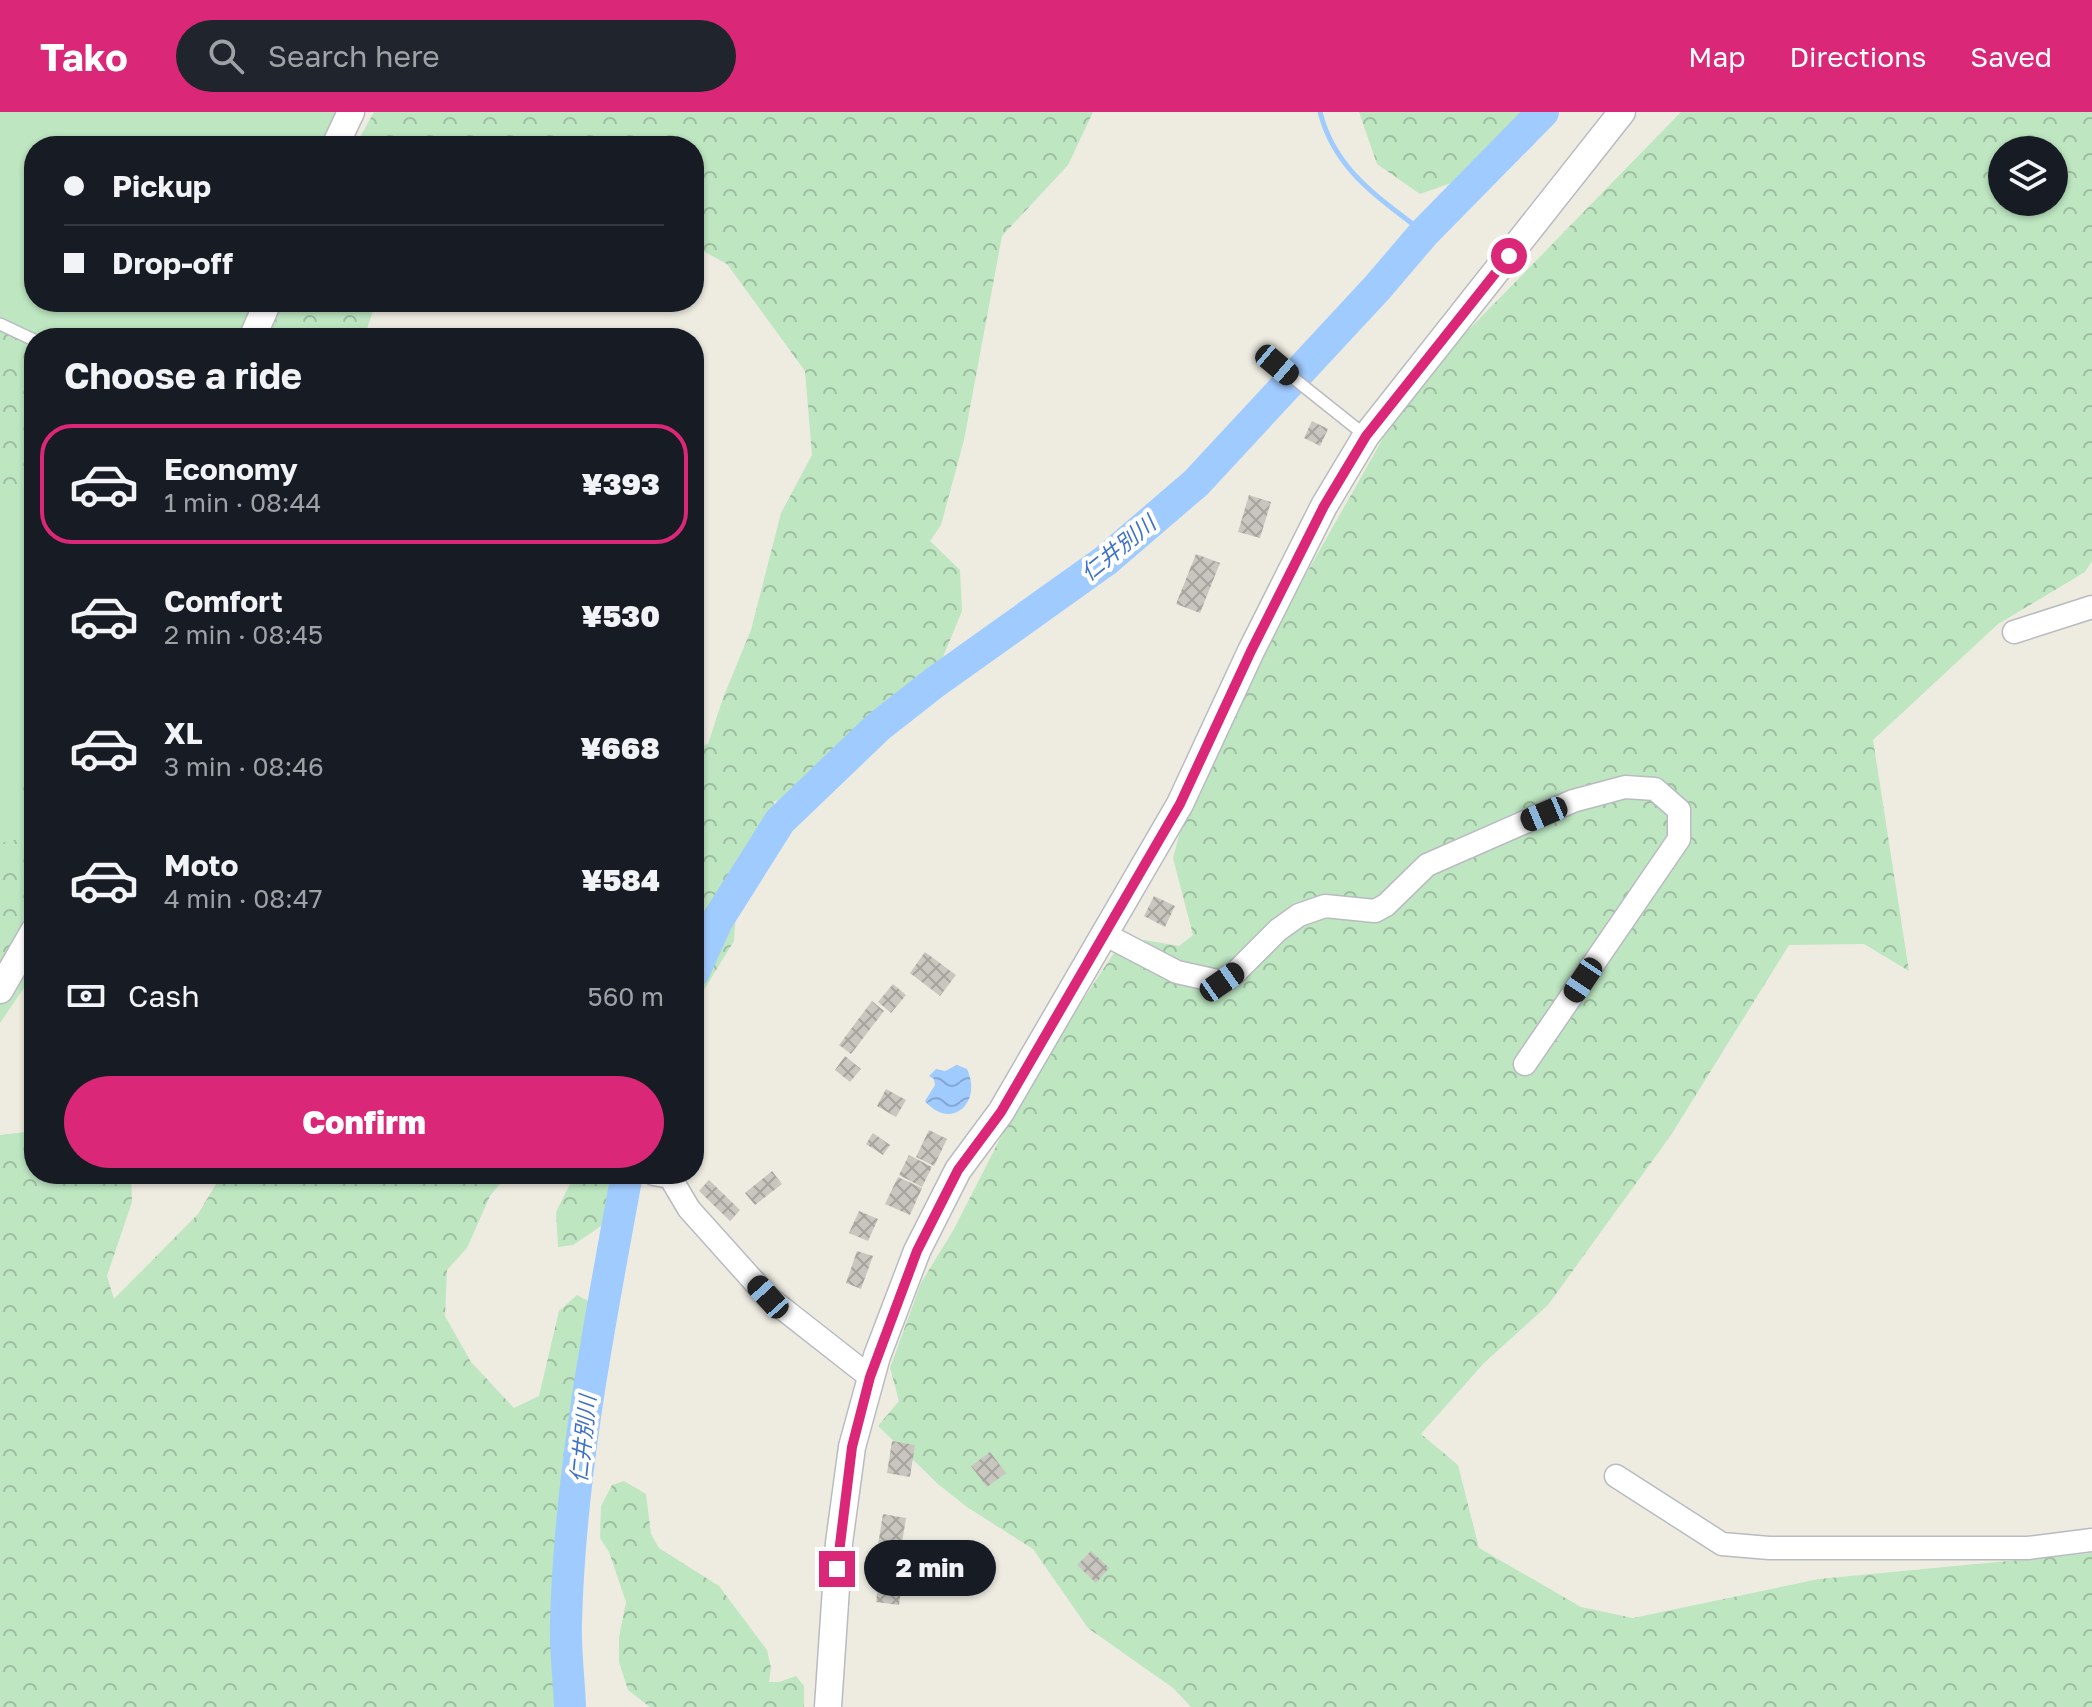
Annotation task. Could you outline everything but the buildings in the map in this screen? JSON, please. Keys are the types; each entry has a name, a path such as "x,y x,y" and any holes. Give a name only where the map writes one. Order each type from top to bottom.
{"street":[{"path":"340,136 351,112"},
{"path":"828,1707 839,1543 852,1447 870,1377 917,1251 958,1170 1001,1112 1180,804 1251,651 1324,506 1366,436 1622,112"},
{"path":"2014,632 2092,607"},
{"path":"1106,935 1177,972 1222,982 1278,930 1299,915 1325,906 1375,911 1386,905 1427,865 1442,858 1573,801 1625,787 1655,789 1679,810 1679,839 1525,1064"},
{"path":"0,990 24,948"},
{"path":"674,1184 689,1209 768,1297 870,1377"},
{"path":"1616,1476 1722,1544 1769,1548 2028,1548 2092,1540"}],"lane":[{"path":"0,324 24,335"},
{"path":"1277,365 1366,436"}],"green space":[{"path":"0,112 339,112 328,136 24,136 24,312 251,312 244,328 24,328 24,914 0,951"},
{"path":"374,112 1093,112 1068,165 1002,236 964,440 941,525 930,541 960,570 962,611 938,669 838,746 783,800 773,801 783,843 736,910 734,941 704,990 704,745 708,744 751,630 781,513 812,455 805,371 727,264 704,251 704,136 361,136"},
{"path":"1359,112 1530,112 1471,176 1420,194 1377,164"},
{"path":"1681,112 2092,112 2092,561 2085,572 1998,624 1873,740 1909,971 1864,944 1789,945 1671,1135 1548,1305 1484,1363 1421,1434 1458,1465 1479,1548 1581,1607 1633,1618 1819,1579 2092,1553 2092,1707 1191,1707 1173,1688 1088,1628 1033,1549 967,1507 938,1484 878,1426 899,1401 890,1368 921,1283 954,1229 1031,1078 1114,953 1145,940 1179,946 1193,935 1173,858 1183,821 1254,666 1411,389"},
{"path":"254,312 373,312 367,328 243,328"},
{"path":"24,328 24,483 0,493 0,334"},
{"path":"24,787 24,812 20,807"},
{"path":"24,838 24,988 0,1023 0,843"},
{"path":"24,1132 24,1184 131,1184 132,1202 107,1276 114,1299 198,1214 216,1184 500,1184 490,1196 467,1248 447,1270 445,1316 471,1362 514,1408 539,1396 559,1311 577,1295 592,1303 552,1587 559,1707 0,1707 0,1135"},
{"path":"570,1184 640,1184 633,1210 573,1245 558,1247 556,1212"},
{"path":"624,1481 646,1494 651,1534 659,1548 719,1586 767,1650 771,1668 769,1682 796,1676 804,1686 804,1707 650,1707 628,1690 619,1662 619,1637 626,1602 609,1552 600,1538 601,1506 612,1485"}],"water":[{"path":"957,1065 967,1069 971,1093 961,1109 944,1114 925,1101 935,1085 934,1079 929,1076 936,1069 945,1071"}],"waterway":[{"path":"1320,112 1336,151 1348,167 1375,194 1424,233"},
{"name":"仁井別川","path":"704,950 717,921 780,821 878,727 934,683 1105,561 1196,483 1424,233 1543,112"},
{"name":"仁井別川","path":"570,1707 566,1622 573,1509 588,1397 625,1184"}],"route":[{"path":"837,1569 852,1447 870,1377 917,1251 958,1170 1001,1112 1180,804 1251,651 1324,506 1366,436 1509,256"}]}
